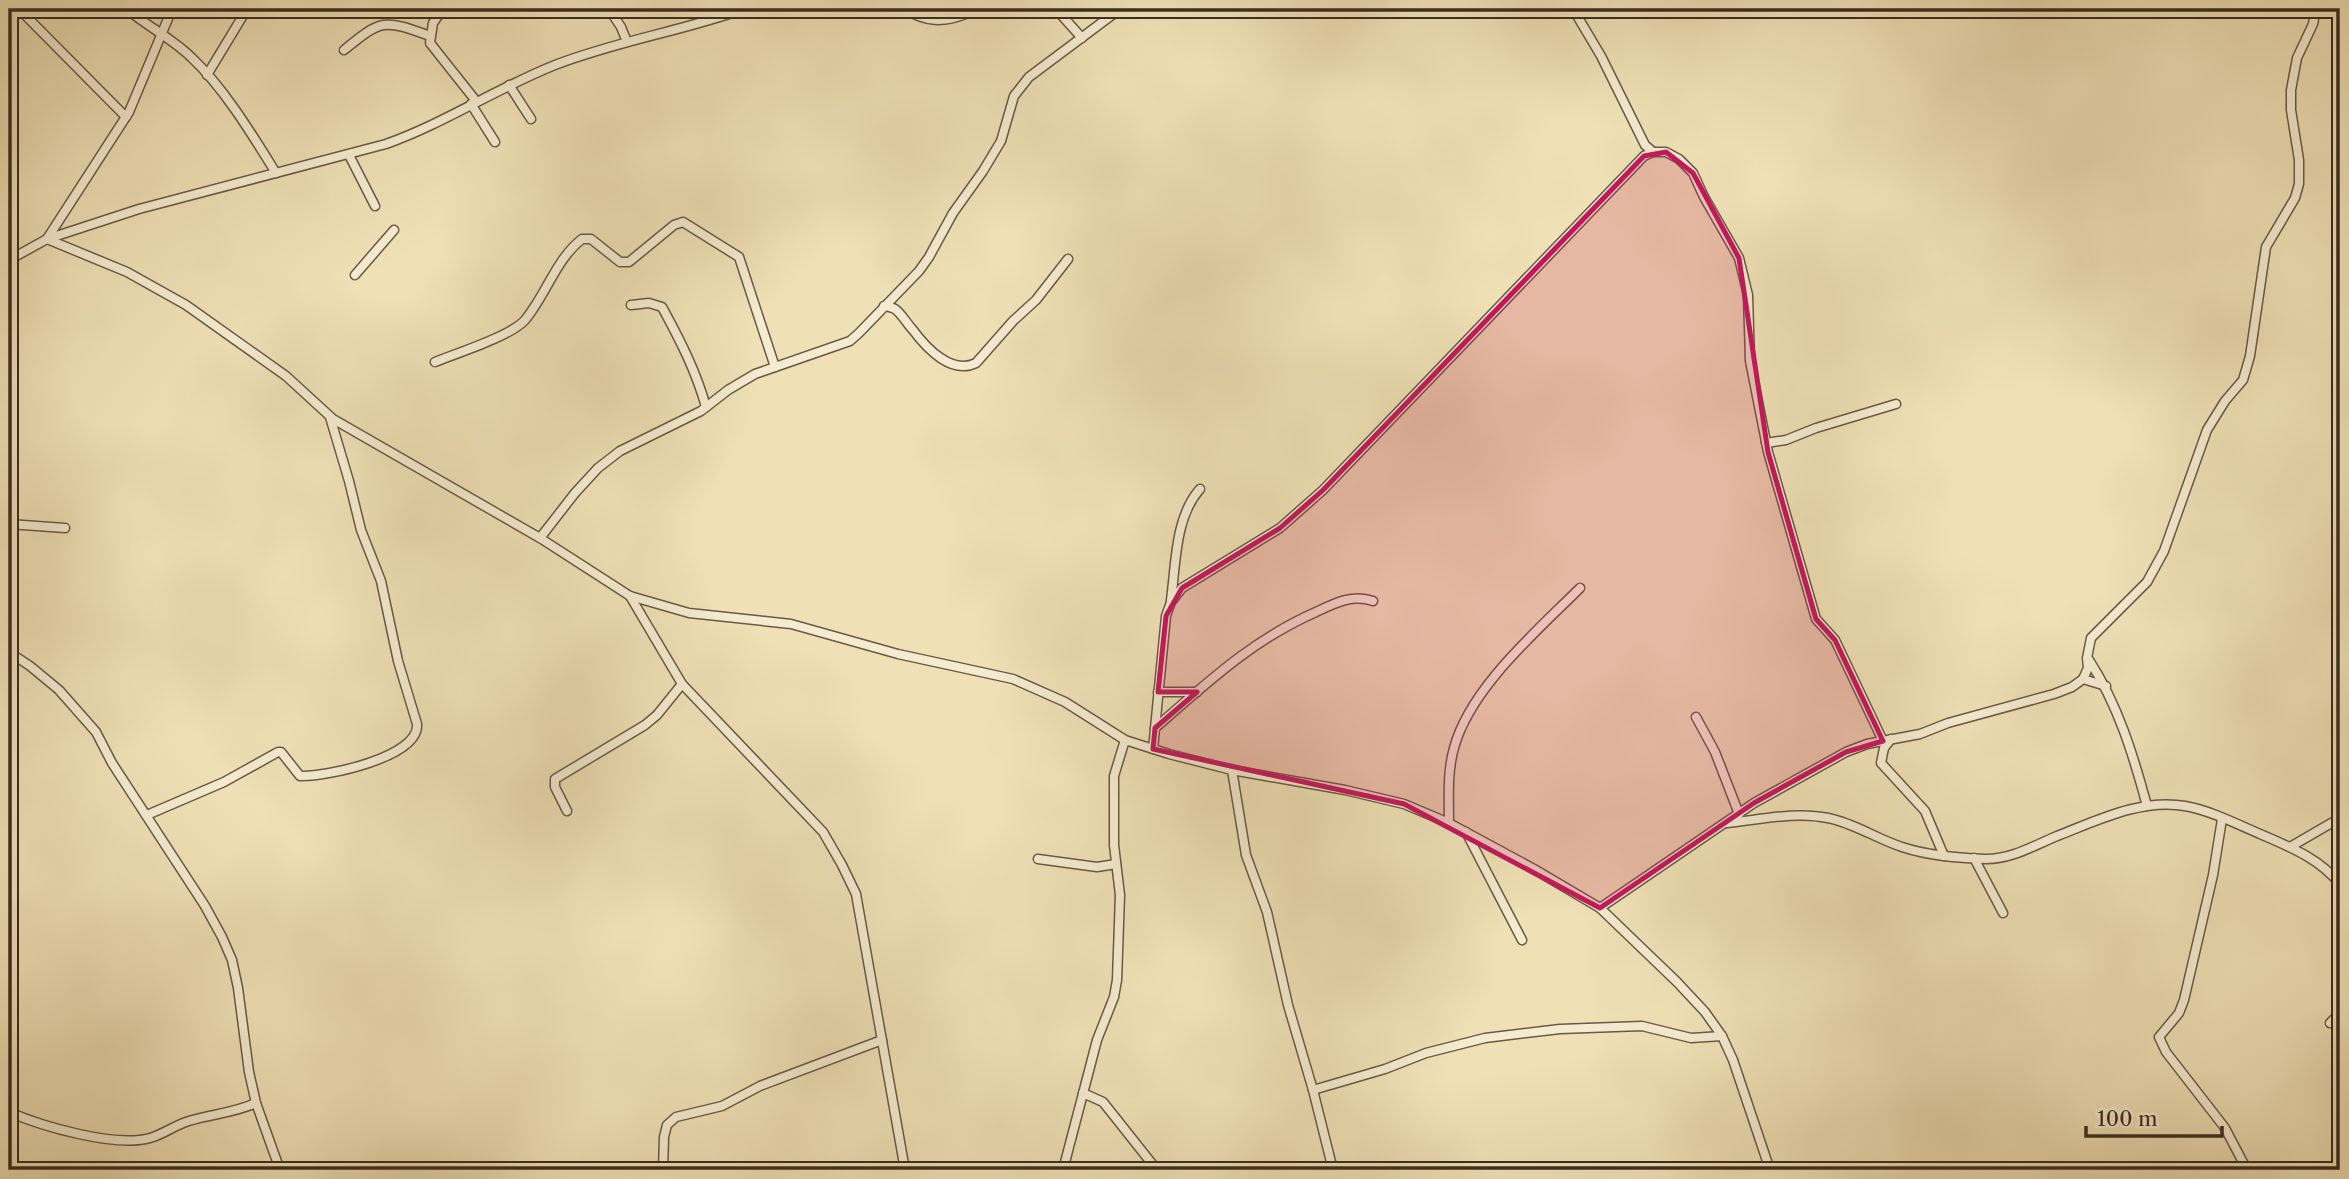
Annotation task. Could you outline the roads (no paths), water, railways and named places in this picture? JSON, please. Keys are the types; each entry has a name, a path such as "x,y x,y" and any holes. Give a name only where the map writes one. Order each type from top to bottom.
{"street":[{"path":"127,9 163,33 193,58 257,142 276,173"},
{"path":"47,239 126,117 172,9"},
{"path":"207,75 247,9"},
{"path":"443,9 433,23 430,43 474,102 495,142"},
{"path":"609,9 627,42"},
{"path":"9,260 47,239 139,209 349,155 423,131 474,102 557,64 744,9"},
{"path":"904,9 940,21 948,21 966,13"},
{"path":"1056,9 1082,38"},
{"path":"540,538 575,493 620,451 706,407 755,374 850,341 859,333 924,264 953,213 983,172 1001,141 1011,106 1020,87 1029,77 1119,9"},
{"path":"1573,9 1601,57 1645,145 1653,152"},
{"path":"1600,908 1739,814 1846,752 1920,734 1948,723 2054,694 2083,679 2088,668 2091,638 2147,582 2164,551 2207,430 2225,401 2244,380 2266,247 2295,198 2299,184 2291,90 2297,58 2313,24 2316,9"},
{"path":"20,10 126,117"},
{"path":"344,50 371,28 384,24 395,24 430,36"},
{"path":"509,85 531,119"},
{"path":"1153,750 1166,615 1182,588 1280,528 1323,490 1644,156 1653,152 1666,152 1679,159 1693,173 1739,258 1748,295 1750,361 1766,443 1816,619 1835,640 1887,740 1881,762 1925,811 1944,856"},
{"path":"349,155 375,206"},
{"path":"435,362 511,330 523,322 565,256 582,239 591,239 625,263 674,225 683,222 739,257 775,367"},
{"path":"355,275 394,230"},
{"path":"47,239 127,272 186,305 286,376 330,417 540,538 630,596 689,612 791,624 898,654 1013,679 1065,702 1125,740 1153,750 1232,770 1345,790 1404,804 1466,832 1600,908 1677,982 1705,1013 1722,1036 1733,1060 1770,1170"},
{"path":"884,306 894,309 930,349 953,366 968,367 976,363 1013,321 1036,300 1068,260"},
{"path":"631,305 649,303 662,307 697,377 706,407"},
{"path":"1766,443 1786,440 1896,404"},
{"path":"147,815 224,782 278,752 281,752 300,776 328,775 385,756 404,746 416,734 417,724 398,661 384,591 361,530 330,417"},
{"path":"1171,603 1184,514 1200,489"},
{"path":"9,524 65,528"},
{"path":"1449,823 1452,759 1461,728 1506,662 1580,588"},
{"path":"630,596 682,684 823,832 856,894 905,1170"},
{"path":"1154,729 1262,640 1289,624 1351,598 1373,601"},
{"path":"9,652 30,666 75,705 96,732 112,763 205,906 232,960 256,1103 280,1170"},
{"path":"2087,658 2106,686 2133,756 2147,806"},
{"path":"2083,679 2106,686"},
{"path":"567,811 555,787 555,779 645,725 657,715 682,684"},
{"path":"1158,692 1197,692"},
{"path":"1696,717 1715,752 1739,814"},
{"path":"1063,1170 1097,1040 1114,997 1117,980 1120,895 1113,833 1114,776 1125,740"},
{"path":"1232,770 1246,855 1267,912 1288,1005 1333,1170"},
{"path":"1724,824 1801,815 1828,818 1901,847 1930,855 2006,857 2147,806 2186,806 2290,847 2328,869 2340,884"},
{"path":"2290,847 2340,818"},
{"path":"2222,819 2213,875 2184,1000 2179,1013 2159,1037 2166,1052 2225,1128 2247,1170"},
{"path":"1466,832 1522,940"},
{"path":"1974,858 2003,913"},
{"path":"1038,859 1097,867 1116,864"},
{"path":"2330,1023 2340,1013"},
{"path":"1313,1090 1485,1038 1560,1029 1642,1026 1691,1038 1722,1036"},
{"path":"663,1170 664,1137 667,1125 676,1117 722,1106 760,1086 882,1040"},
{"path":"1083,1093 1103,1102 1153,1166"},
{"path":"9,1112 54,1128 119,1140 148,1139 189,1121 239,1111 256,1103"}]}
